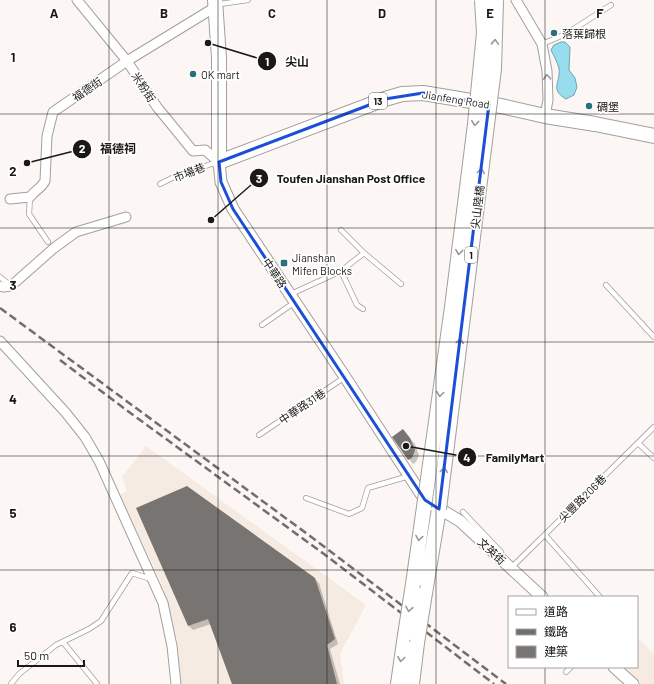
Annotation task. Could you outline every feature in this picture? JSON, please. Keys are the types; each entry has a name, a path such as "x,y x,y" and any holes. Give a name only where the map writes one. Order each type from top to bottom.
{"main road":[{"name":"尖山陸橋","path":"425,500 452,307 475,124 484,33 482,0"},
{"name":"尖山陸橋","path":"439,509 494,69 496,0"},
{"name":"中華路","path":"216,3 220,107 219,162"},
{"name":"Jianfeng Road","path":"219,162 338,116 402,94 423,92 654,136"},
{"name":"1","path":"398,684 425,500"},
{"name":"1","path":"412,684 417,643 439,509"}],"street":[{"name":"米粉街","path":"77,0 127,61 157,107 193,151 205,150 219,162"},
{"path":"516,0 542,44 547,71 548,100 545,116"},
{"name":"福德街","path":"30,197 34,192 42,187 45,180 47,136 53,112 127,61 216,3"},
{"name":"中華路","path":"219,162 221,182 233,209 410,475 425,500 439,509"},
{"path":"10,199 30,197"},
{"path":"0,286 3,288 11,286 54,248 76,232 126,217"},
{"path":"0,341 86,437 99,461 164,603 172,646 176,684"},
{"name":"文英街","path":"439,509 460,521 541,596"},
{"path":"615,668 633,684"}],"lane":[{"path":"216,3 220,4 248,0"},
{"path":"542,44 566,34 610,5"},
{"name":"市場巷","path":"160,184 174,176 219,162"},
{"path":"30,197 29,214 48,242"},
{"path":"341,230 364,253 401,284"},
{"path":"262,325 292,298 341,271 364,253"},
{"path":"341,271 357,305 363,308"},
{"path":"0,277 11,286"},
{"path":"606,284 654,337"},
{"name":"中華路31巷","path":"259,435 345,377"},
{"name":"尖豐路206巷","path":"511,569 654,427"},
{"path":"638,443 654,458"},
{"path":"306,498 349,514 362,508 368,488 410,475"},
{"path":"463,512 510,561 511,569"},
{"path":"545,535 599,596"},
{"path":"11,684 19,674 56,645 89,629 101,621 132,573 154,580"},
{"path":"62,642 96,684"},
{"path":"566,672 570,668"}],"highlighted area":[{"path":"423,93 489,104 439,509 425,500 233,209 221,182 219,162 385,99"}],"shaded area":[{"path":"146,446 366,605 340,654 344,684 181,684 177,639 162,584 120,495 127,491 122,477"},
{"path":"638,638 654,654 654,684 642,684 625,668 638,668"}],"water":[{"path":"565,42 570,47 569,70 575,78 577,87 574,95 566,99 558,92 557,89 559,68 551,50 554,45"}],"building":[{"path":"403,429 410,438 415,450 412,458 408,460 392,437"},
{"path":"187,486 315,578 335,639 327,645 337,684 232,684 208,619 188,626 136,508"}],"railway":[{"path":"0,308 306,533 506,684"},
{"path":"60,360 324,554 494,684"}],"place":[{"name":"落葉歸根","path":"554,33"},
{"name":"尖山","path":"208,43"},
{"name":"OK mart","path":"193,74"},
{"name":"碉堡","path":"589,106"},
{"name":"福德祠","path":"27,163"},
{"name":"Toufen Jianshan Post Office","path":"211,220"},
{"name":"Jianshan Mifen Blocks","path":"284,263"},
{"name":"FamilyMart","path":"406,446"}]}
